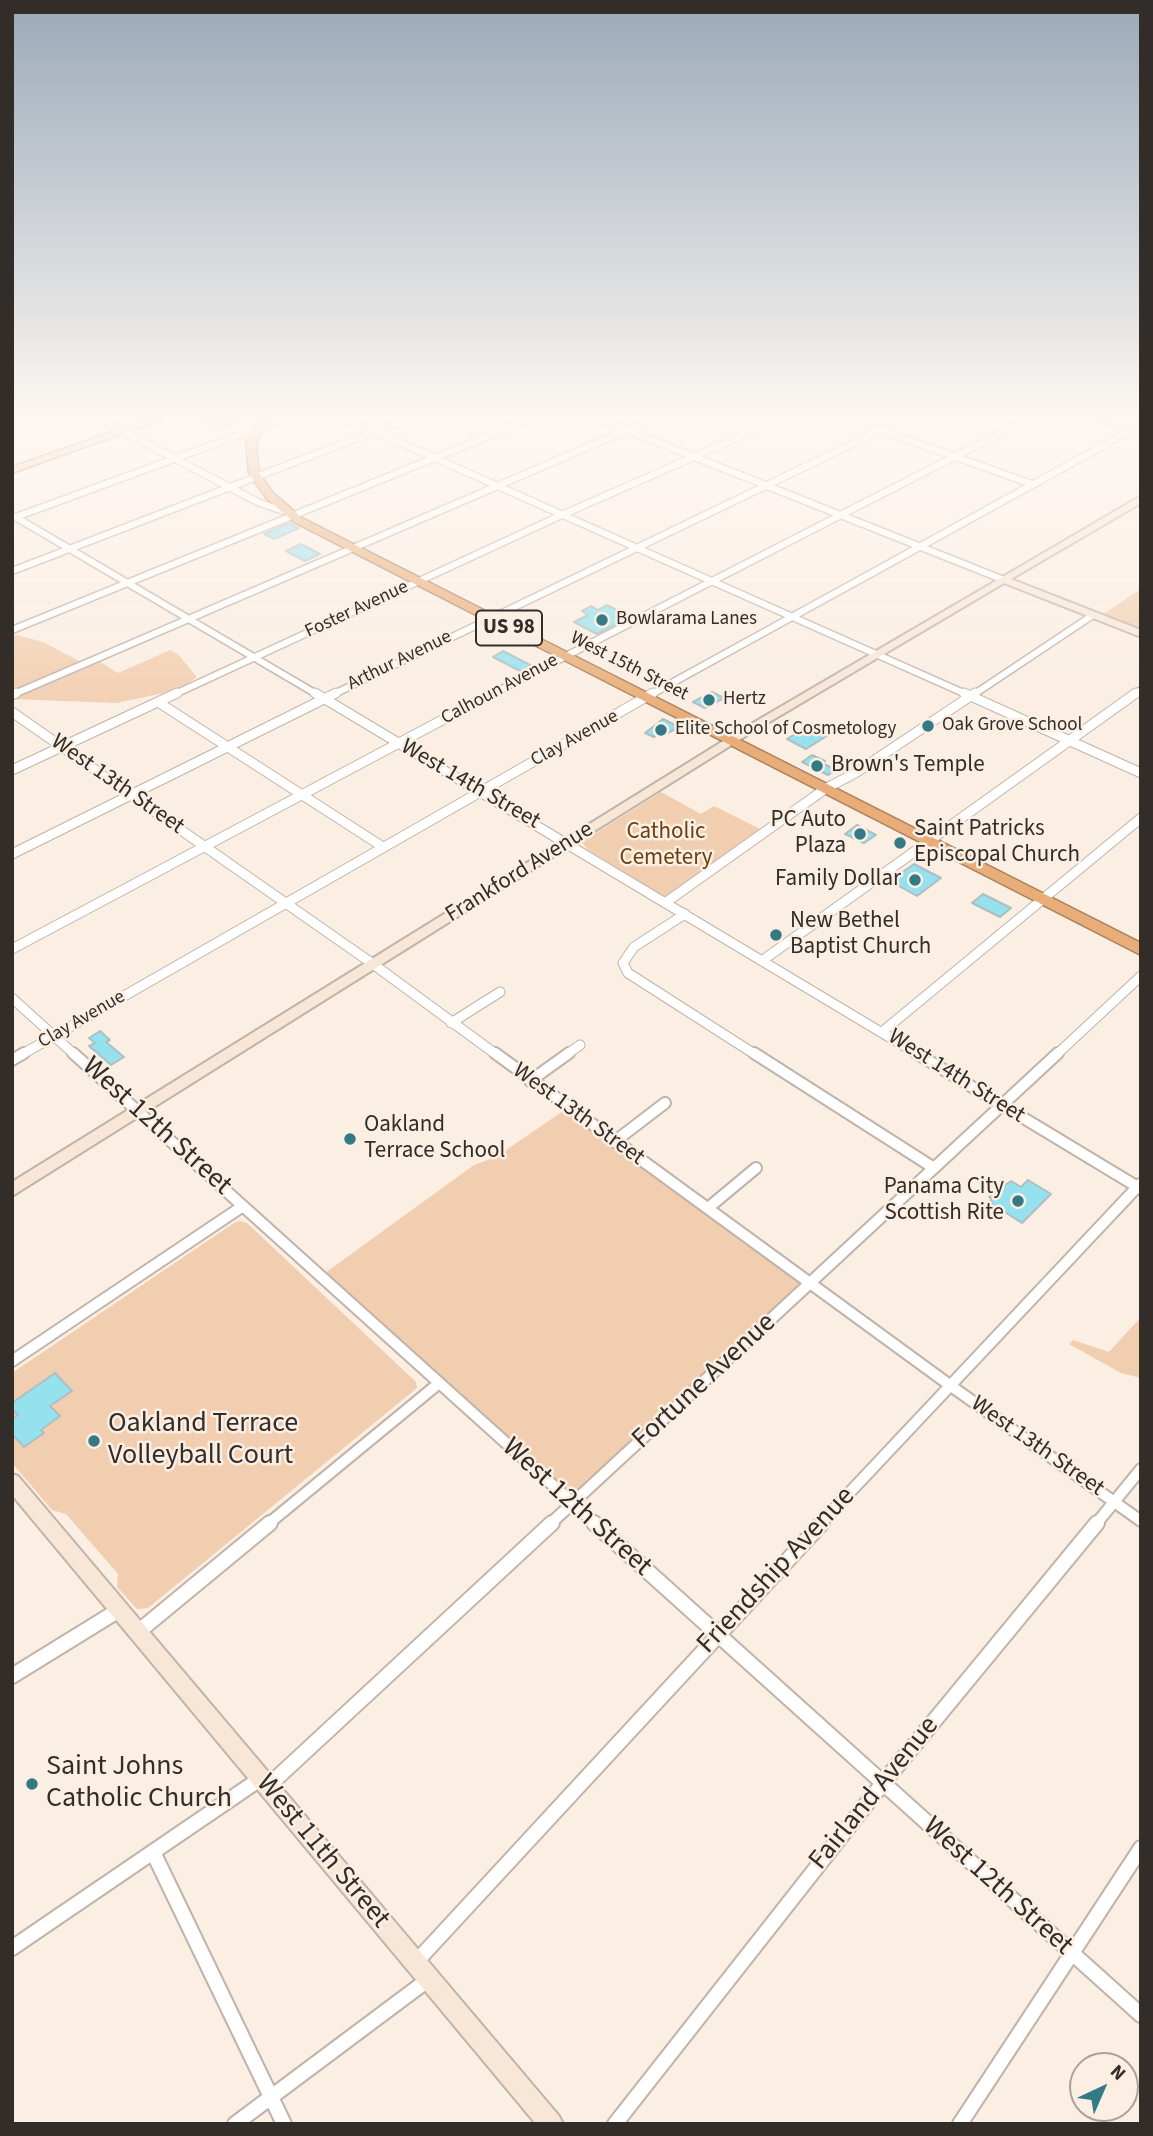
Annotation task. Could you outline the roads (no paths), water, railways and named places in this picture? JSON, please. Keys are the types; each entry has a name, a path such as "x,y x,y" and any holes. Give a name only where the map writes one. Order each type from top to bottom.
{"highway":[{"name":"West 15th Street","path":"300,519 1141,950"}],"main road":[{"name":"Frankford Avenue","path":"12,1190 732,740 1108,519"},
{"path":"1004,580 1141,634"},
{"name":"West 11th Street","path":"12,1482 551,2124"}],"street":[{"name":"West 14th Street","path":"16,519 481,791 1140,1186"},
{"path":"12,571 146,519"},
{"path":"12,630 276,519"},
{"path":"12,695 419,519"},
{"name":"Foster Avenue","path":"12,769 554,519"},
{"path":"575,519 1141,773"},
{"name":"Arthur Avenue","path":"12,854 693,519"},
{"name":"Calhoun Avenue","path":"12,949 398,743 833,519"},
{"path":"849,519 1004,580"},
{"name":"Clay Avenue","path":"12,1060 646,697 969,519"},
{"path":"665,903 825,789 855,773 1093,615"},
{"path":"763,960 1141,691"},
{"path":"158,702 383,847"},
{"name":"West 13th Street","path":"12,712 373,964 614,1142 1141,1521"},
{"path":"882,1032 1141,818"},
{"path":"685,914 628,953 623,963 628,973 934,1168"},
{"name":"Fortune Avenue","path":"12,1948 153,1852 264,1783 572,1505 1141,976"},
{"path":"451,1023 500,992"},
{"name":"West 12th Street","path":"12,998 1141,2015"},
{"path":"530,1081 580,1045"},
{"path":"614,1142 664,1103"},
{"path":"708,1208 756,1168"},
{"name":"Friendship Avenue","path":"415,1962 717,1634 1140,1186"},
{"path":"12,1361 243,1206"},
{"path":"138,1632 438,1384"},
{"name":"Fairland Avenue","path":"615,2124 883,1783 1141,1469"},
{"path":"12,1676 119,1610"},
{"path":"960,2124 1141,1848"},
{"path":"153,1852 284,2124"},
{"path":"234,2124 429,1979"}],"place":[{"name":"Bowlarama Lanes","path":"602,620"},
{"name":"Hertz","path":"709,700"},
{"name":"Oak Grove School","path":"928,726"},
{"name":"Elite School of Cosmetology","path":"661,730"},
{"name":"Brown's Temple","path":"817,766"},
{"name":"PC Auto Plaza","path":"860,834"},
{"name":"Saint Patricks Episcopal Church","path":"900,843"},
{"name":"Family Dollar","path":"915,880"},
{"name":"New Bethel Baptist Church","path":"776,935"},
{"name":"Oakland Terrace School","path":"350,1139"},
{"name":"Panama City Scottish Rite","path":"1018,1201"},
{"name":"Oakland Terrace Volleyball Court","path":"94,1441"},
{"name":"Saint Johns Catholic Church","path":"32,1784"}],"park label":[{"name":"Catholic Cemetery","path":"666,846"}]}
